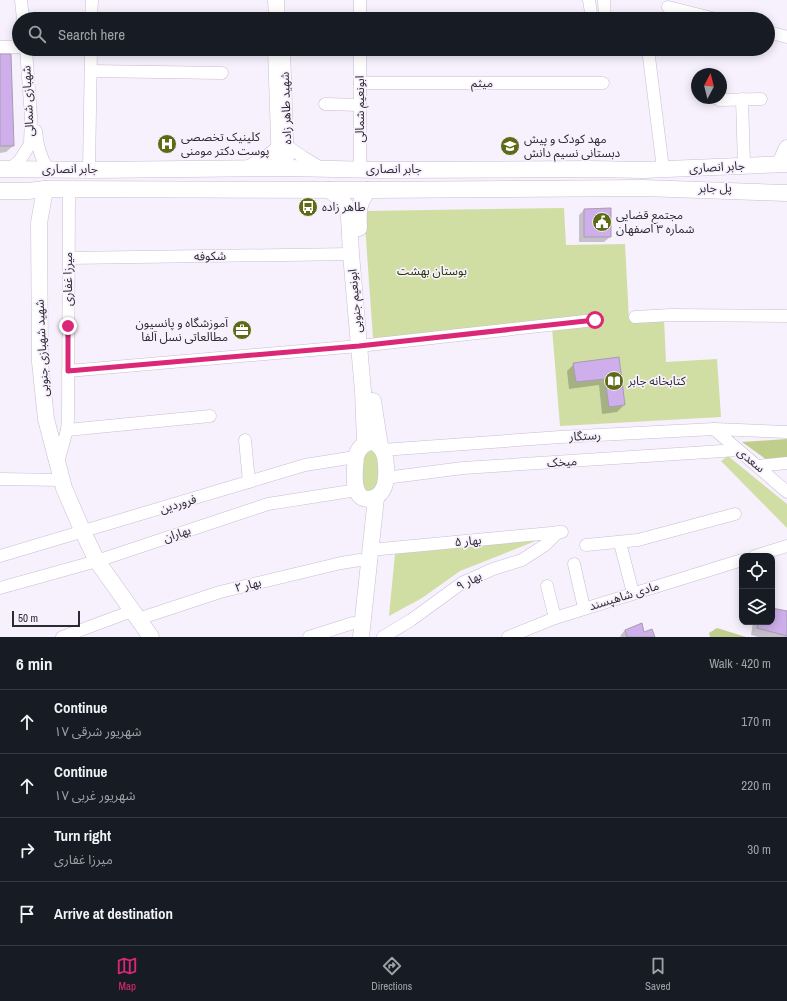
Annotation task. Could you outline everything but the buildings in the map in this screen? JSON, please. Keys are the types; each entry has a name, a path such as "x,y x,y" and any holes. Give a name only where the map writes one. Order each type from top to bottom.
{"main road":[{"path":"276,0 277,12"},
{"path":"785,167 787,148"},
{"name":"جابر انصاری","path":"5,169 89,170 283,168 643,170 744,165 785,167"},
{"name":"پل جابر","path":"643,170 785,167"},
{"path":"283,168 284,190"},
{"name":"پل جابر","path":"643,188 787,187"},
{"name":"جابر انصاری","path":"0,191 28,191 46,189 368,190 643,188 787,193"},
{"name":"شهید شهبازی جنوبی","path":"46,189 38,223 40,362 46,419 62,480 82,532 97,561 151,637"},
{"name":"ابونعیم جنوبی","path":"329,190 340,198 348,209 351,254 374,415 376,447"},
{"name":"ابونعیم جنوبی","path":"363,345 358,208 362,198 368,190"},
{"name":"شهید شهبازی جنوبی","path":"28,191 38,223"},
{"path":"355,632 365,555 367,496 355,485 354,474 357,452 376,447 384,454 387,472 382,491 367,496"}],"street":[{"path":"21,0 22,12"},
{"path":"26,0 27,12"},
{"path":"92,0 92,12"},
{"path":"360,0 360,12"},
{"path":"668,7 688,12"},
{"path":"591,10 604,10"},
{"path":"775,33 787,36"},
{"path":"0,47 12,47"},
{"name":"شهبازی شمالی","path":"5,169 20,160 30,144 31,117 27,56"},
{"name":"شهبازی شمالی","path":"31,56 37,144 41,158 48,169"},
{"path":"89,170 91,56"},
{"name":"شهید طاهر زاده","path":"275,56 283,168"},
{"name":"شهید طاهر زاده","path":"282,146 284,56"},
{"name":"ابونعیم شمالی","path":"360,56 360,169"},
{"path":"649,56 663,169"},
{"path":"91,71 222,73"},
{"name":"میثم","path":"360,83 603,82"},
{"path":"742,99 744,165"},
{"path":"727,100 760,99"},
{"path":"325,104 360,105"},
{"path":"245,168 282,146 322,169"},
{"name":"میرزا غفاری","path":"58,462 67,430 69,190"},
{"name":"شکوفه","path":"69,258 351,254"},
{"path":"635,317 671,315 787,316"},
{"path":"68,371 363,345 595,320"},
{"path":"67,430 210,416"},
{"name":"رستگار","path":"376,447 714,429 787,432"},
{"name":"سعدی","path":"714,429 787,492"},
{"path":"245,440 249,482"},
{"name":"میخک","path":"385,478 464,468 738,450"},
{"name":"فروردین","path":"0,556 305,465 349,458 356,460"},
{"path":"758,466 787,463"},
{"path":"0,479 62,480"},
{"name":"بهاران","path":"0,588 97,561 268,504 367,496"},
{"path":"586,545 620,543 638,540 735,514"},
{"name":"بهار ۵","path":"365,555 562,532"},
{"name":"بهار ۹","path":"382,637 411,620 462,583 493,569 522,560 546,545 562,532"},
{"path":"620,543 633,593"},
{"path":"765,553 787,546"},
{"name":"بهار ۲","path":"62,637 135,615 220,592 341,563 365,555"},
{"name":"مادی شاهپسند","path":"508,637 584,608 739,561"},
{"path":"574,564 584,608"},
{"path":"547,586 555,618"},
{"path":"309,637 355,632"}],"green space":[{"name":"بوستان بهشت","path":"564,208 566,245 625,244 629,320 664,319 666,362 717,359 721,417 560,426 552,328 373,338 364,211"},
{"path":"787,439 787,457 767,460 742,442"},
{"path":"374,447 381,459 378,487 368,492 362,491 359,456"},
{"path":"728,456 787,504 787,528 721,461"},
{"path":"538,540 460,571 422,598 389,616 395,554"},
{"path":"717,628 746,637 710,637 709,633"}],"place":[{"name":"کلینیک تخصصی پوست دکتر مومنی","path":"167,144"},
{"name":"مهد کودک و پیش دبستانی نسیم دانش","path":"510,146"},
{"name":"طاهر زاده","path":"308,207"},
{"name":"مجتمع قضایی شماره ۳ اصفهان","path":"602,222"},
{"name":"آموزشگاه و پانسیون مطالعاتی نسل آلفا","path":"242,330"},
{"name":"کتابخانه جابر","path":"614,381"}],"route":[{"path":"68,326 68,371 359,346 595,320"}]}
